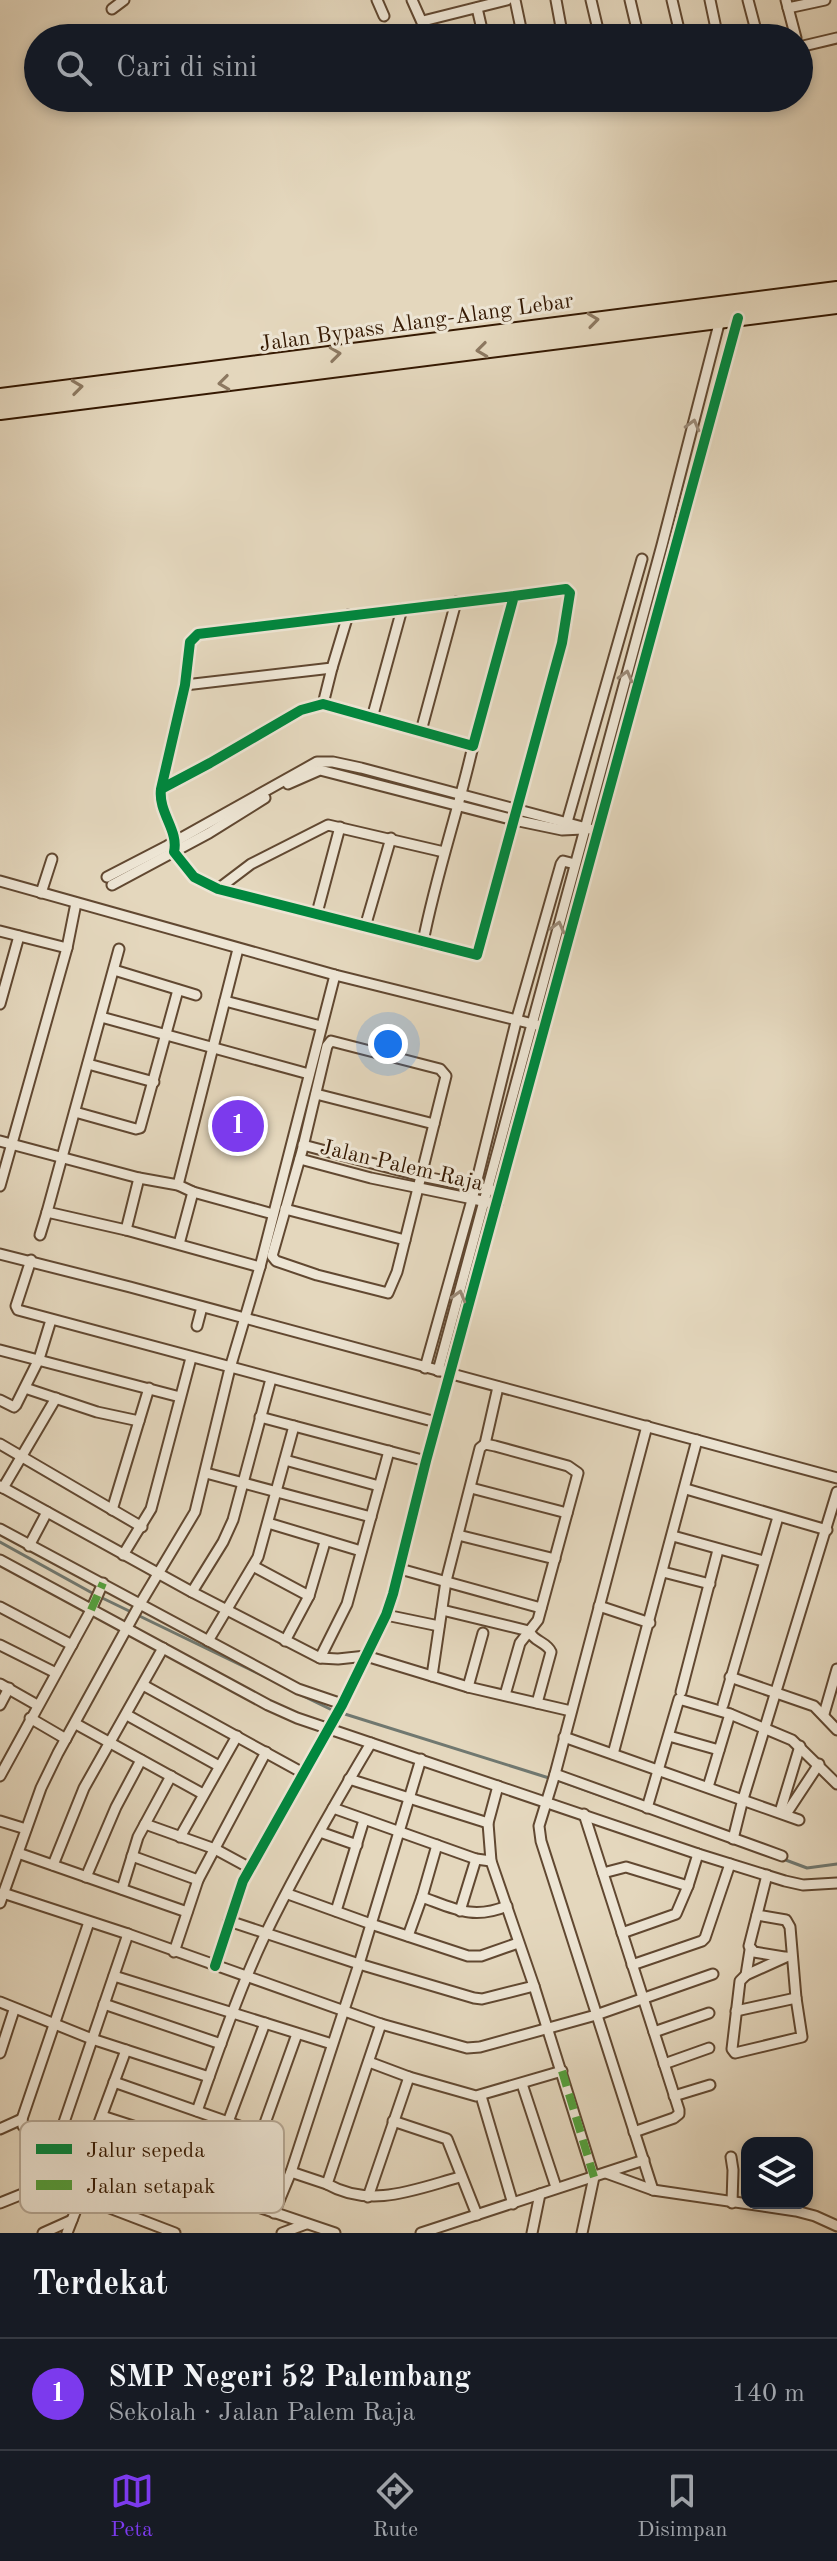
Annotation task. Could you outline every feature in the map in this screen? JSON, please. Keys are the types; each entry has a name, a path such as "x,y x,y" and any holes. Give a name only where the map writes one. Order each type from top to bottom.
{"highway":[{"name":"Jalan Bypass Alang-Alang Lebar","path":"0,411 142,386 837,290"},
{"name":"Jalan Bypass Alang-Alang Lebar","path":"0,397 142,386 837,305"}],"street":[{"path":"112,9 124,0"},
{"path":"377,0 384,16"},
{"path":"412,0 424,24"},
{"path":"458,0 464,12"},
{"path":"423,21 506,0"},
{"path":"515,0 520,24"},
{"path":"556,0 560,24"},
{"path":"591,0 597,24"},
{"path":"630,0 636,24"},
{"path":"672,0 678,24"},
{"path":"710,0 715,24"},
{"path":"748,0 754,24"},
{"path":"792,24 787,4 825,0"},
{"path":"477,8 481,24"},
{"path":"813,44 837,38"},
{"path":"215,1966 250,1868 342,1705 386,1615 738,318"},
{"path":"438,1371 720,320"},
{"path":"567,822 642,559"},
{"path":"566,589 570,593 562,643 477,955 218,889 194,877 175,847 161,807 161,789 185,685 190,642 198,634 456,602 566,589"},
{"path":"423,942 434,886 459,807 514,596"},
{"path":"421,731 456,602"},
{"path":"372,718 402,609"},
{"path":"625,613 642,617"},
{"path":"323,704 348,615"},
{"path":"185,685 332,668"},
{"path":"161,789 301,710 323,704 473,746"},
{"path":"602,704 629,714"},
{"path":"110,881 175,847 317,762 459,807 567,822 598,831"},
{"path":"334,768 462,795 562,830 585,828"},
{"path":"218,889 251,864 328,825 444,852"},
{"path":"317,913 340,827"},
{"path":"365,927 391,838"},
{"path":"41,893 52,859"},
{"path":"425,1368 561,864 563,861 575,864"},
{"path":"0,881 335,975 545,1027"},
{"path":"0,1186 5,1142 67,948 76,903"},
{"path":"0,931 67,948"},
{"path":"0,1004 5,968 19,936"},
{"path":"40,1235 119,949"},
{"path":"178,1185 238,949"},
{"path":"114,970 196,995"},
{"path":"335,975 260,1267 230,1368 195,1512 129,1624 41,1788 2,1898 128,1934 381,2024 474,2048 596,2015 713,1974"},
{"path":"75,1112 140,1128 178,990"},
{"path":"225,1001 321,1026"},
{"path":"101,1017 309,1074"},
{"path":"331,1041 440,1069 445,1073 405,1240 388,1293 317,1275 273,1258 316,1094 327,1046 331,1041"},
{"path":"88,1064 154,1082"},
{"path":"316,1094 434,1124"},
{"path":"5,1142 139,1178 178,1185 273,1214"},
{"name":"Jalan Palem Raja","path":"303,1145 421,1176 500,1192"},
{"name":"Jalan Palem Raja","path":"300,1159 497,1204"},
{"path":"126,1230 139,1178"},
{"path":"179,1244 193,1192"},
{"path":"285,1209 405,1240"},
{"path":"47,1212 260,1267"},
{"path":"0,1254 837,1478"},
{"path":"31,1260 16,1308 191,1358 436,1422"},
{"path":"197,1326 202,1307"},
{"path":"0,1400 14,1407 39,1359 51,1320"},
{"path":"0,1350 180,1397"},
{"path":"123,1555 151,1509 191,1358"},
{"path":"192,1592 223,1542 244,1484 271,1379"},
{"path":"432,1676 446,1581 498,1387"},
{"path":"25,1388 97,1412 139,1421"},
{"path":"112,1510 149,1388"},
{"path":"56,1398 2,1487 123,1555 320,1658 366,1656 468,1687 571,1711"},
{"path":"260,1417 426,1461"},
{"path":"208,1641 258,1557 294,1426"},
{"path":"647,1426 539,1833 653,2190"},
{"path":"613,1754 697,1440"},
{"path":"0,1444 142,1527"},
{"path":"485,1444 577,1470 577,1480 541,1608 535,1625 520,1643 505,1695"},
{"path":"320,1658 347,1604 389,1451"},
{"path":"285,1460 379,1486"},
{"path":"206,1473 371,1517"},
{"path":"471,1488 567,1513"},
{"path":"686,1489 827,1530"},
{"path":"733,1839 837,1492"},
{"path":"29,1546 47,1512"},
{"path":"723,1705 778,1517"},
{"path":"268,1523 361,1551"},
{"path":"0,1529 139,1607 298,1689 342,1705"},
{"path":"458,1535 555,1559"},
{"path":"673,1536 763,1561"},
{"path":"285,1641 309,1596 325,1542"},
{"path":"681,1692 718,1550"},
{"path":"0,1560 129,1624 163,1648 268,1705 498,1786 548,1799 698,1854 803,1885 837,1883"},
{"path":"253,1566 309,1596"},
{"path":"400,1569 541,1608"},
{"path":"663,1572 710,1584"},
{"path":"0,1776 102,1587"},
{"path":"599,1606 650,1623"},
{"path":"0,1607 72,1645"},
{"path":"442,1610 529,1631 534,1640 549,1647 551,1652 537,1703"},
{"path":"386,1615 439,1626"},
{"path":"468,1687 483,1633"},
{"path":"0,1645 56,1673"},
{"path":"53,1865 84,1788 163,1648"},
{"path":"824,1714 837,1669"},
{"path":"730,1677 814,1706 837,1730"},
{"path":"143,1685 303,1773"},
{"path":"0,1705 4,1686 37,1705"},
{"path":"647,1808 679,1699 765,1727 800,1746 837,1784"},
{"path":"708,1787 730,1714"},
{"path":"127,1715 219,1766"},
{"path":"30,1718 66,1739"},
{"path":"76,1724 203,1794"},
{"path":"180,1837 237,1736"},
{"path":"669,1736 719,1750"},
{"path":"564,1737 799,1820"},
{"path":"197,2111 266,1933 371,1743"},
{"path":"783,1813 800,1746"},
{"path":"174,1952 198,1880 266,1752"},
{"path":"284,2189 359,1964 421,1759"},
{"path":"86,1877 116,1807 141,1760"},
{"path":"783,1813 819,1764"},
{"path":"122,1889 145,1824 171,1776"},
{"path":"554,1776 782,1856"},
{"path":"349,1779 488,1823"},
{"path":"498,1786 488,1823 491,1861 548,2028 594,2177 582,2233"},
{"path":"333,1808 476,1859 491,1861"},
{"path":"584,1814 679,2110 677,2116 634,2132"},
{"path":"336,1911 364,1820"},
{"path":"0,1821 26,1829"},
{"path":"145,1824 215,1849 250,1868"},
{"path":"320,1832 357,1845"},
{"path":"408,1936 437,1845"},
{"path":"18,1853 187,1912"},
{"path":"622,1933 676,1914 698,1854"},
{"path":"132,1856 198,1880"},
{"path":"460,1911 476,1859"},
{"path":"632,1965 705,1938 730,1864"},
{"path":"603,1873 626,1867 688,1886"},
{"path":"746,1975 749,1940 767,1875"},
{"path":"288,1894 475,1957 518,1943"},
{"path":"422,1897 460,1911 479,1914 507,1906"},
{"path":"757,1915 788,1922 789,1957 802,2037 735,2053 732,2049 738,1985 746,1975 789,1957"},
{"path":"229,1921 478,1999 534,1986"},
{"path":"0,2129 22,2119 89,1922"},
{"path":"64,2121 128,1934"},
{"path":"750,1950 789,1957"},
{"path":"114,1976 332,2044"},
{"path":"736,2011 796,1998"},
{"path":"0,2002 92,2039 209,2077"},
{"path":"104,2004 221,2044"},
{"path":"1,2048 14,2010"},
{"path":"654,2032 709,2013"},
{"path":"228,2121 265,2023"},
{"path":"327,2184 381,2024"},
{"path":"267,2121 297,2034"},
{"path":"664,2064 709,2048"},
{"path":"101,2121 126,2050"},
{"path":"369,2062 409,2077 481,2096 562,2071"},
{"path":"368,2197 409,2077"},
{"path":"114,2082 225,2121"},
{"path":"522,2084 556,2187"},
{"path":"674,2096 710,2085"},
{"path":"481,2096 513,2204"},
{"path":"102,2116 118,2121"},
{"path":"393,2121 447,2139 477,2215"},
{"path":"731,2157 732,2203"},
{"path":"421,2233 644,2160"},
{"path":"291,2172 368,2197 396,2194 460,2177"},
{"path":"606,2173 653,2190 741,2204"},
{"path":"532,2233 540,2194"},
{"path":"0,2203 20,2195"},
{"path":"786,2209 815,2216 837,2230"},
{"path":"67,2233 75,2213"},
{"path":"123,2213 175,2233"},
{"path":"274,2213 335,2233"},
{"path":"43,2233 72,2220"},
{"path":"282,2233 306,2224"}],"waterway":[{"path":"0,1542 94,1594 282,1685"},
{"path":"299,1694 332,1710 549,1778"},
{"path":"557,1780 636,1808"},
{"path":"783,1859 807,1868 837,1864"}],"marked path":[{"path":"91,1610 103,1583"},
{"path":"562,2071 594,2177"}],"cycle path":[{"path":"215,1966 243,1881 342,1705 386,1615 393,1594 426,1461 738,318"},
{"path":"161,789 301,710 323,704 473,746 514,596 198,634 190,642 185,685 161,789 162,806 174,836 174,852 194,877 218,889 477,955 562,643 570,593 566,589 514,596"}],"place":[{"name":"SMP Negeri 52 Palembang","path":"238,1126"}]}
